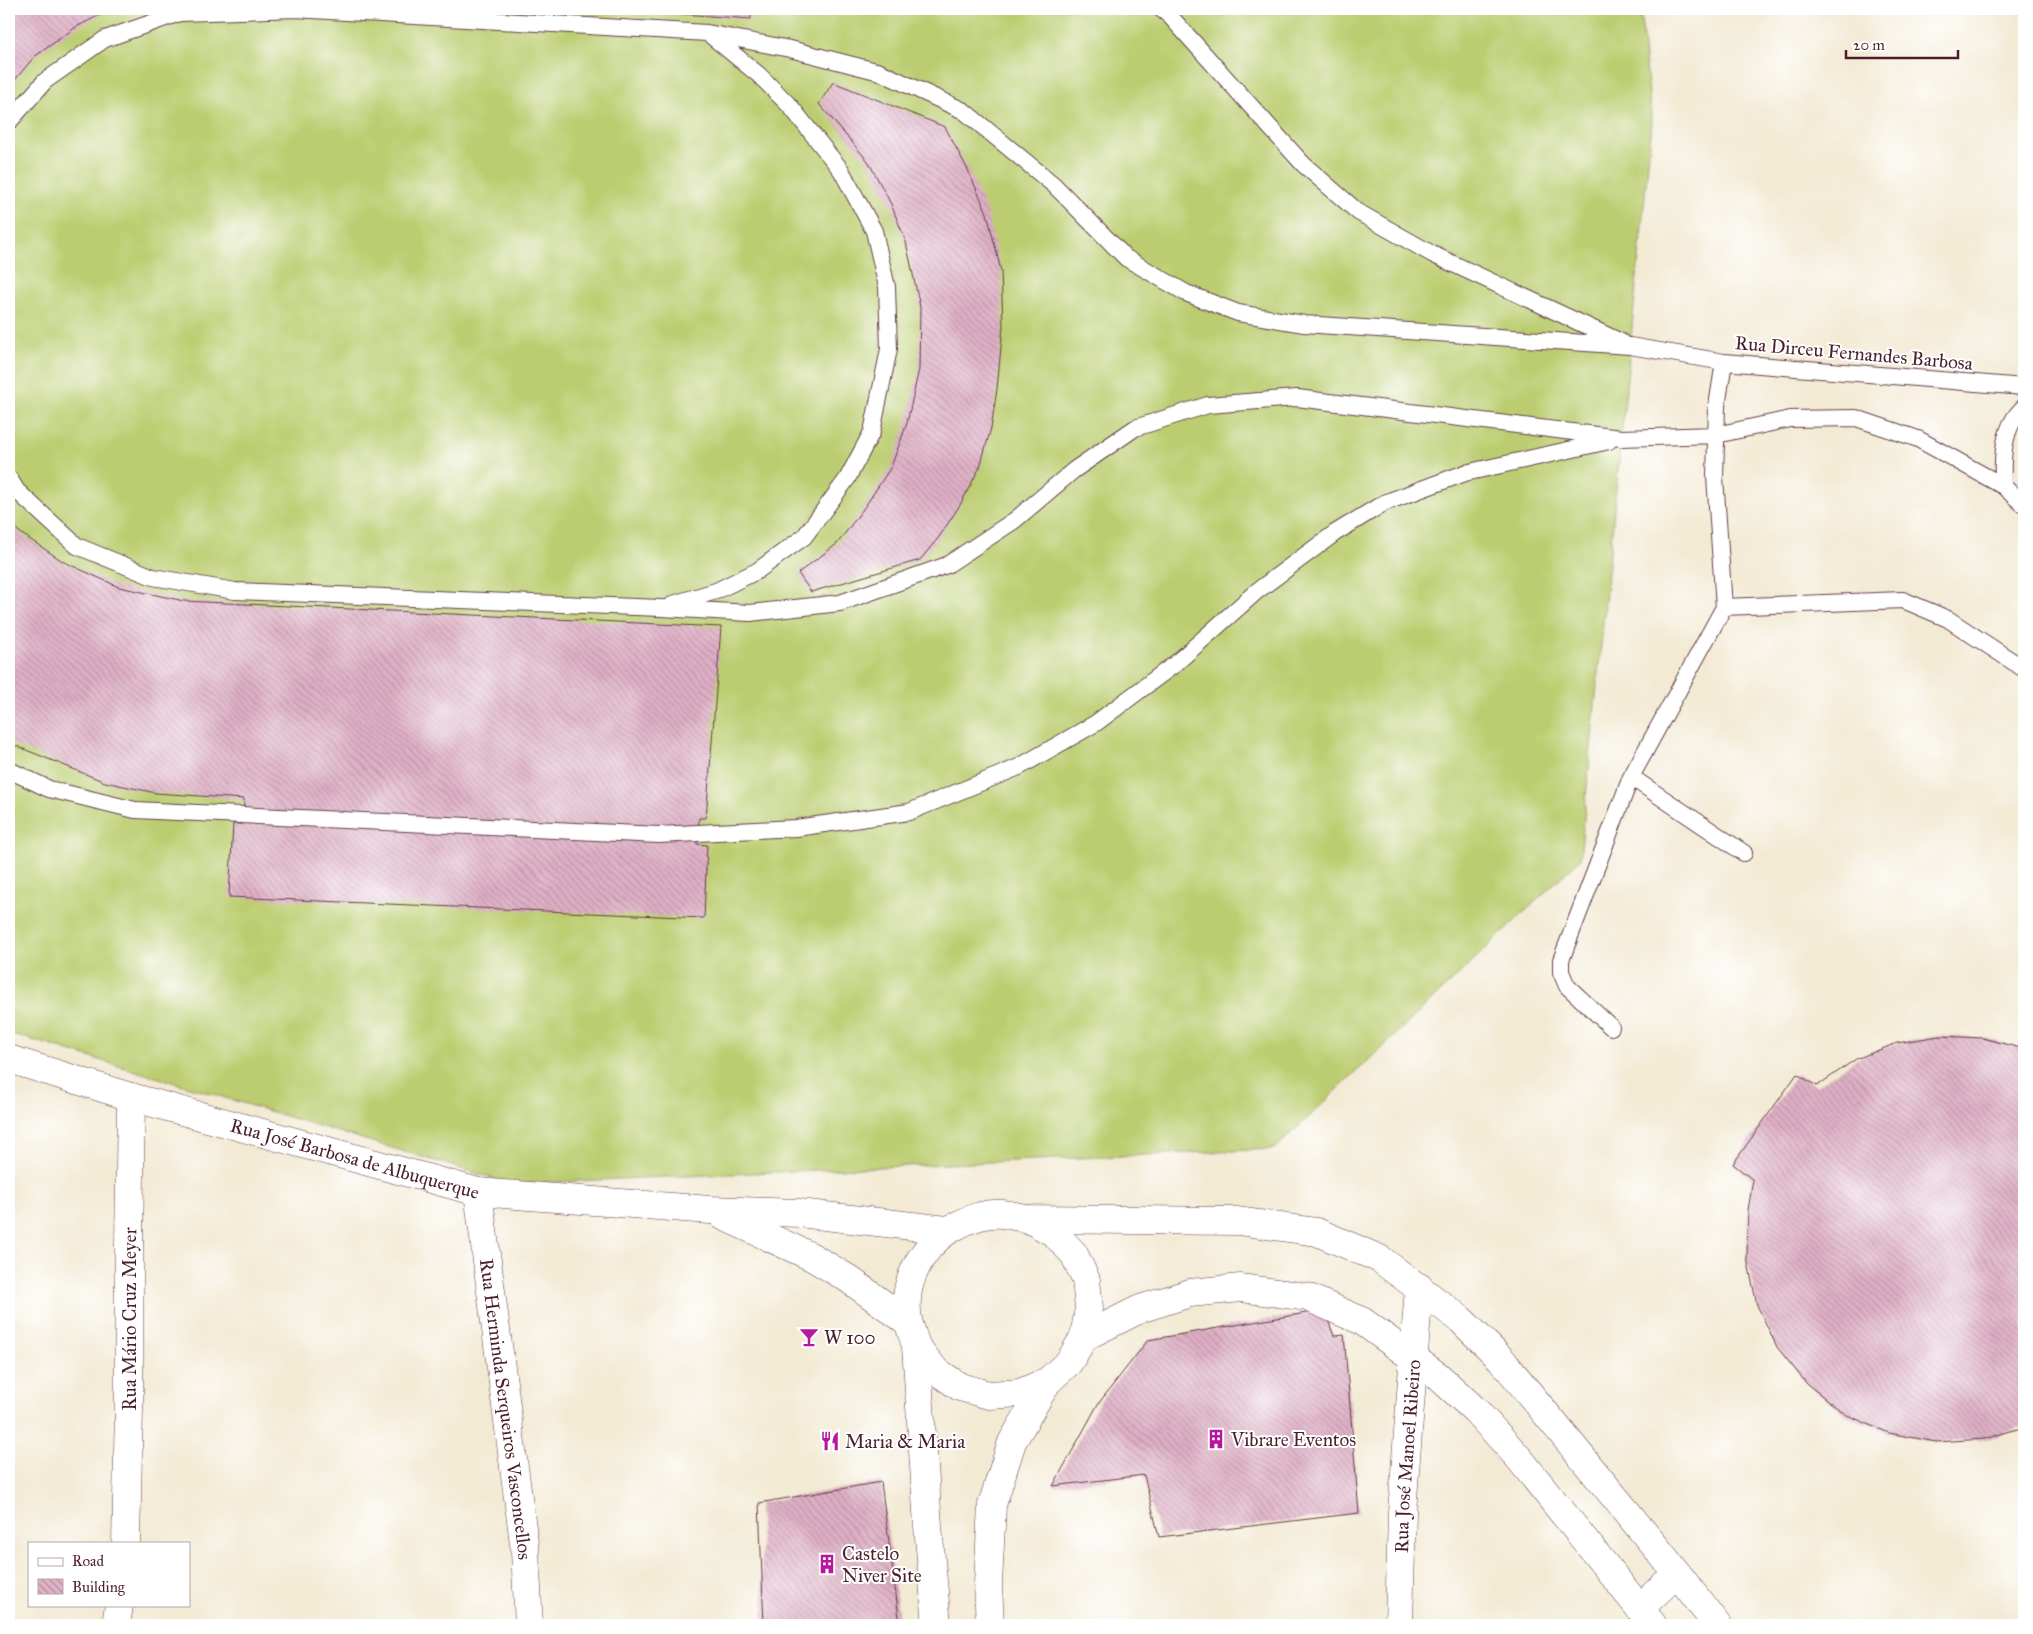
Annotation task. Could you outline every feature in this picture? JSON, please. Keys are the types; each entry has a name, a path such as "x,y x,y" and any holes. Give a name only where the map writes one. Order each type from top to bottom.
{"street":[{"name":"Rua José Barbosa de Albuquerque","path":"9,1059 131,1097 478,1192 710,1210 798,1213 948,1230"},
{"name":"Rua Mário Cruz Meyer","path":"126,1542 130,1409 129,1247 131,1097"},
{"name":"Rua Herminda Serqueiros Vasconcellos","path":"478,1192 525,1551 529,1625"},
{"name":"Rua José Barbosa de Albuquerque","path":"710,1210 812,1257 847,1278 912,1334 935,1370 960,1387 989,1395 1020,1393 1048,1381"},
{"path":"937,1625 908,1298 912,1274 926,1249 948,1230 973,1217 1001,1214 1029,1219 1238,1221 1317,1232 1380,1259 1460,1319 1501,1359 1677,1573 1717,1625"},
{"path":"990,1625 988,1584 992,1504 1012,1442 1048,1381 1070,1362 1084,1337 1089,1308 1086,1280 1074,1254 1054,1233 1029,1219"},
{"name":"Rua José Manoel Ribeiro","path":"1399,1625 1402,1512 1419,1287"},
{"path":"1084,1337 1140,1309 1190,1293 1241,1288 1307,1297 1362,1321 1438,1376 1475,1410 1518,1457 1646,1617 1677,1573"},
{"path":"116,1625 119,1606"}],"lane":[{"path":"9,122 44,81 105,39 180,13 296,9 707,33 790,50 880,72 964,111 1054,185 1126,258 1186,293 1238,313 1304,324 1630,346 1724,362"},
{"path":"1160,9 1169,15 1303,164 1358,212 1432,254 1630,346"},
{"path":"661,608 716,591 757,571 804,538 847,479 872,432 889,349 887,287 874,231 841,170 791,107 759,75 707,33"},
{"name":"Rua Dirceu Fernandes Barbosa","path":"1724,607 1715,477 1717,406 1724,362 2024,387"},
{"path":"9,478 17,491 77,546 153,577 235,591 750,613 840,603 947,565 1015,520 1074,470 1134,428 1208,406 1297,398 1621,438 1716,435 1790,419 1856,418 1918,439 2003,486 2024,505"},
{"path":"2003,486 2002,458 2008,432 2019,412 2024,407"},
{"path":"9,770 48,789 135,810 659,835 796,828 908,812 1019,767 1096,723 1175,664 1257,591 1335,533 1384,503 1465,473 1621,438"},
{"path":"1611,1027 1567,986 1560,972 1561,960 1631,777 1724,607 1903,600 1948,619 2024,669"},
{"path":"1631,777 1744,853"}],"green space":[{"path":"9,9 1640,9 1652,123 1580,859 1275,1149 512,1184 9,1033"}],"building":[{"path":"9,9 112,9 76,27 34,57 9,87"},
{"path":"751,9 751,19 628,10"},
{"path":"833,82 945,127 967,168 987,213 1001,271 1003,326 991,428 980,467 960,505 939,537 920,560 811,592 798,573 837,544 891,467 907,423 919,369 920,307 906,242 891,204 868,161 819,104"},
{"path":"9,520 19,532 64,562 119,587 184,601 721,627 706,818 699,818 697,844 707,845 704,918 229,897 233,824 243,824 244,799 156,793 105,782 9,743"},
{"path":"1939,1036 1983,1038 2024,1049 2024,1427 1984,1439 1936,1442 1889,1433 1845,1414 1807,1384 1777,1347 1757,1305 1747,1258 1748,1210 1753,1180 1733,1164 1797,1074 1817,1086 1856,1059 1897,1043"},
{"name":"Vibrare Eventos","path":"1324,1310 1334,1336 1344,1335 1359,1513 1159,1537 1144,1475 1053,1486 1098,1404 1148,1340"},
{"name":"Castelo Niver Site","path":"881,1482 900,1625 764,1625 759,1503"}],"place":[{"name":"W 100","path":"809,1337"},
{"name":"Vibrare Eventos","path":"1216,1439"},
{"name":"Maria & Maria","path":"830,1441"},
{"name":"Castelo Niver Site","path":"827,1564"}]}
